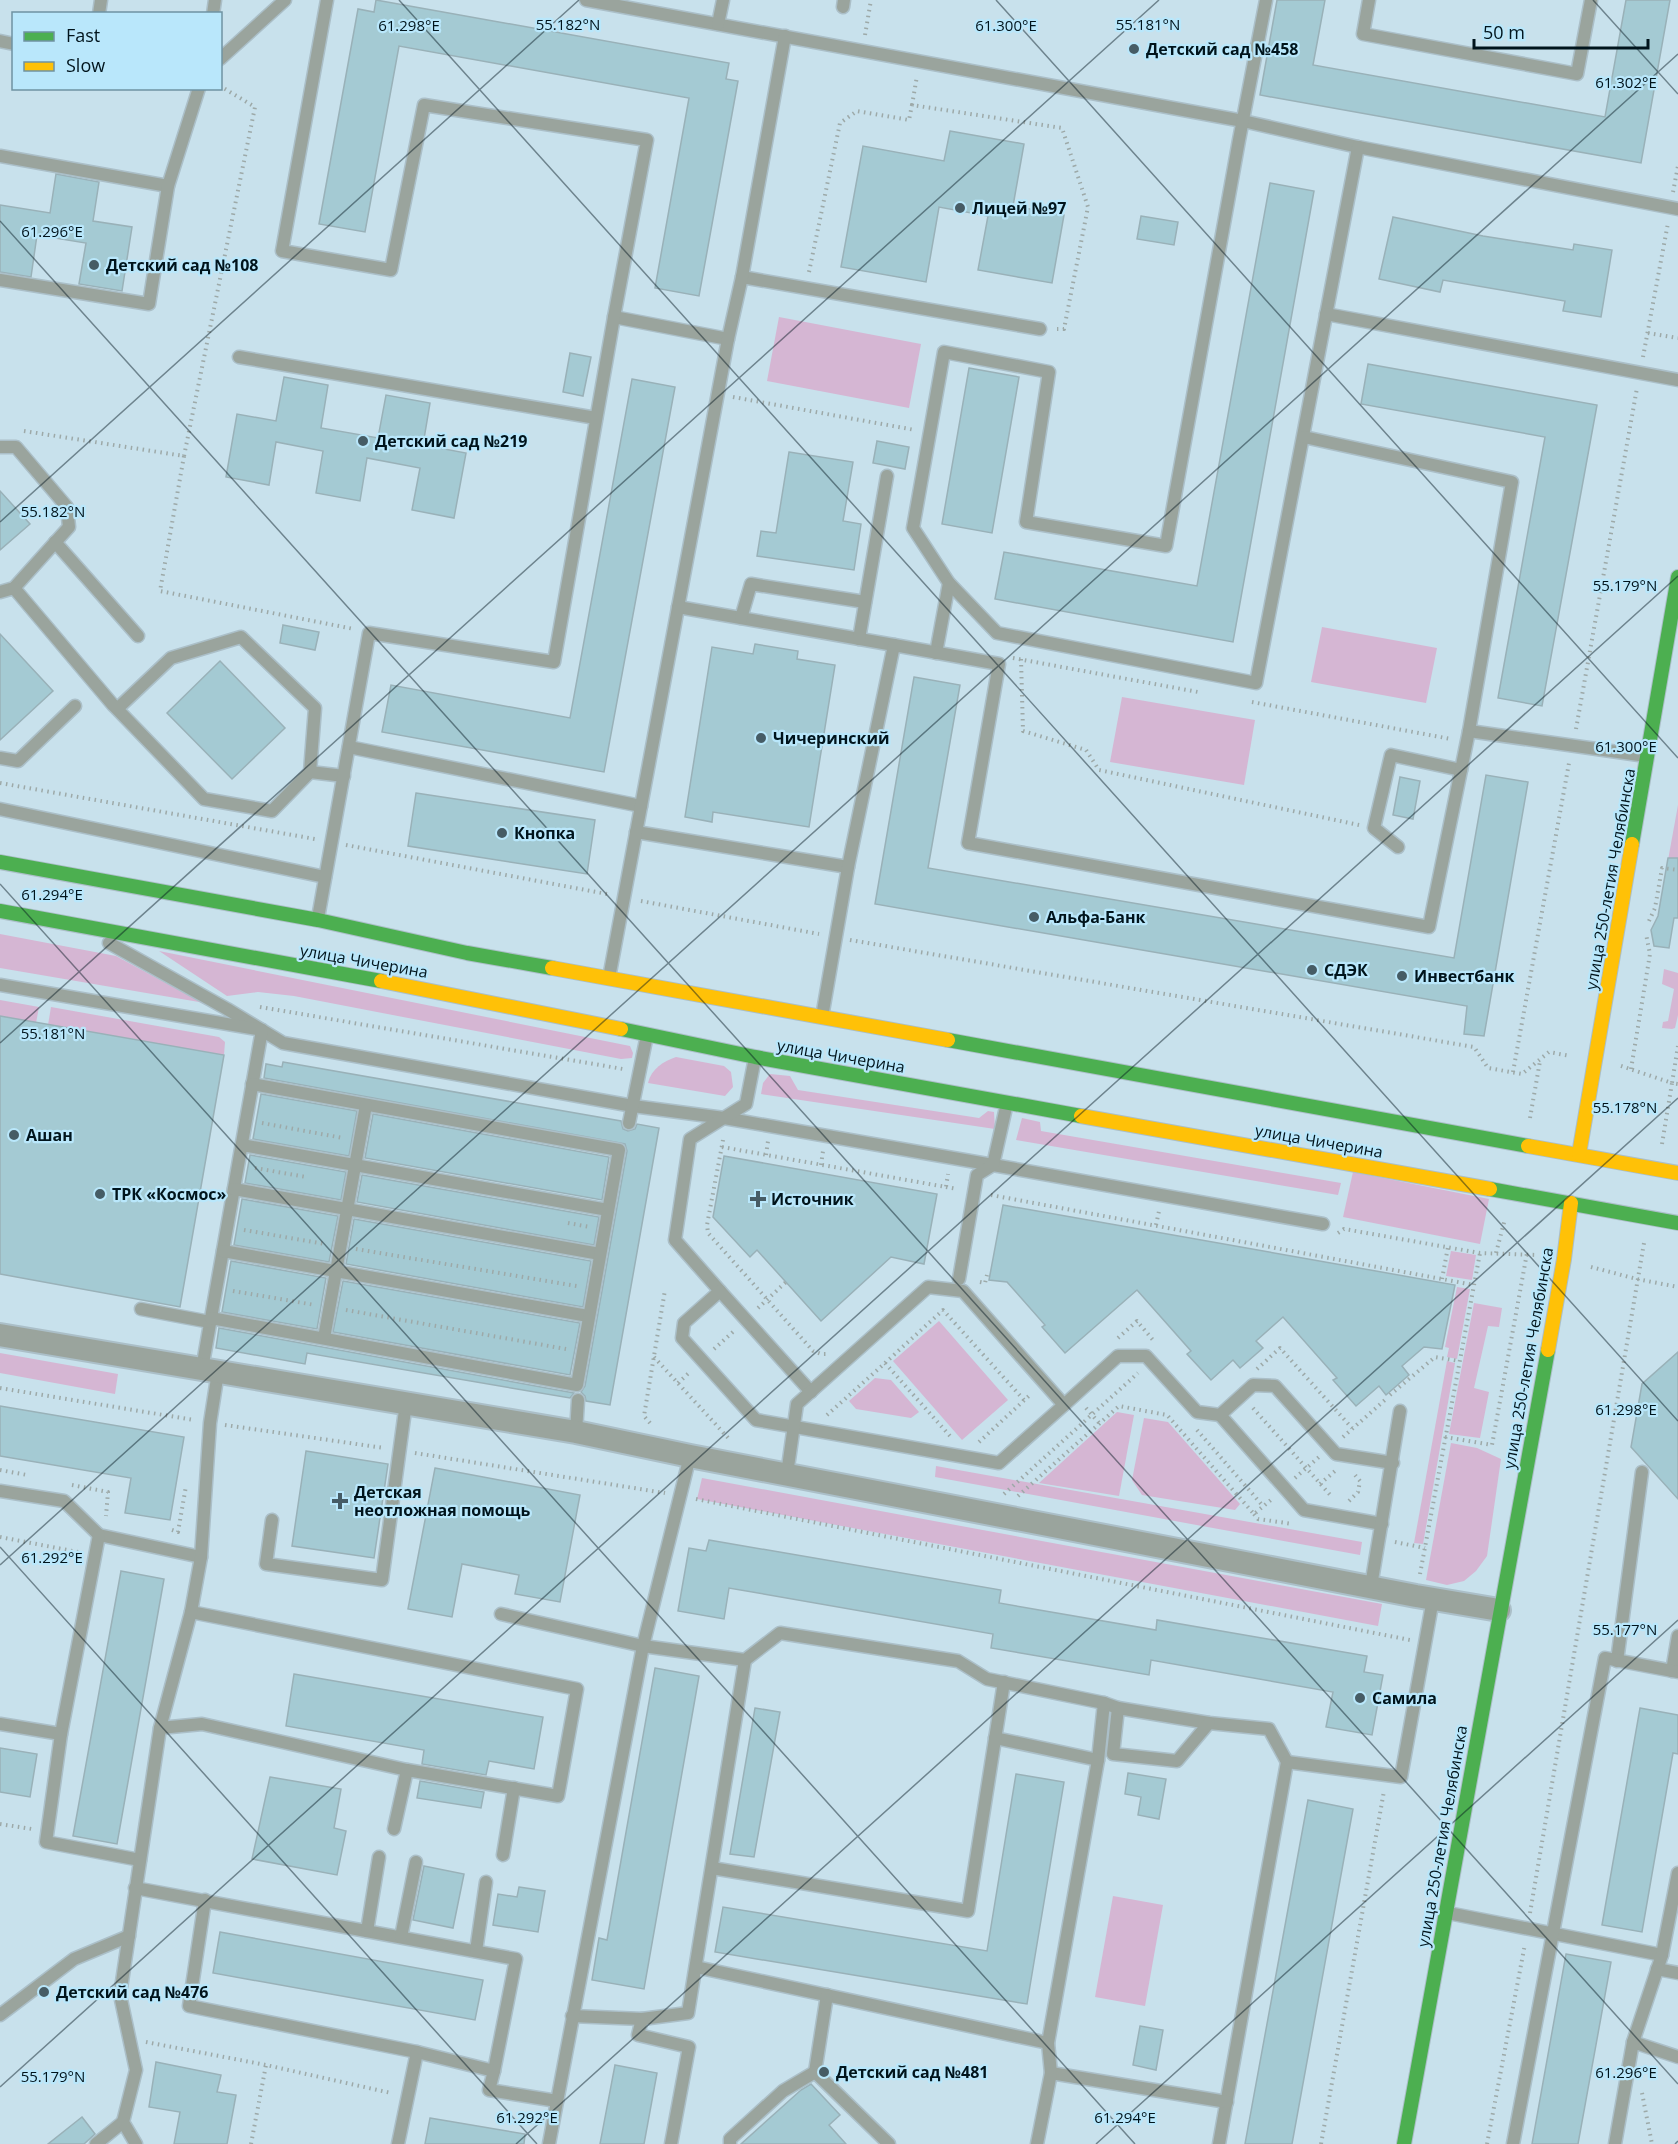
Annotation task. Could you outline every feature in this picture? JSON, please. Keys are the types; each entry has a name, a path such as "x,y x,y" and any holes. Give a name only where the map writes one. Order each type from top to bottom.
{"main road":[{"name":"улица 250-летия Челябинска","path":"1576,1174 1678,577"},
{"name":"улица Чичерина","path":"0,862 318,920 466,958 609,978 1678,1173"},
{"name":"улица Чичерина","path":"0,911 460,990 755,1057 1007,1103 1571,1198 1678,1223"},
{"name":"улица 250-летия Челябинска","path":"1404,2144 1564,1259 1571,1198"}],"street":[{"path":"0,1335 576,1432 690,1456 1499,1610"}],"lane":[{"path":"222,57 285,0"},
{"path":"318,920 369,633 554,662 647,140 424,105 391,270 282,251 327,0"},
{"path":"586,0 1243,122 1358,147 1674,208"},
{"path":"718,24 723,0"},
{"path":"1266,0 1166,546 1026,522 1049,372 944,352 913,528 949,583 997,633 1256,682 1358,147"},
{"path":"1369,0 1363,34 1577,74 1591,0"},
{"path":"609,978 728,339 742,277 785,36"},
{"path":"0,280 149,304 168,186 198,90"},
{"path":"0,156 168,186"},
{"path":"742,277 1040,329"},
{"path":"1326,314 1678,380"},
{"path":"614,317 728,339"},
{"path":"238,357 596,418"},
{"path":"678,607 999,664 968,843 1429,927 1469,731 1512,482 1304,437"},
{"path":"0,447 15,447 67,507 69,527 14,588 0,592"},
{"path":"859,639 886,476"},
{"path":"55,542 138,636"},
{"path":"936,653 949,583"},
{"path":"741,618 751,584 865,602"},
{"path":"14,588 117,709 204,799 272,811 310,772 315,708 241,637 171,658 117,709"},
{"path":"822,1017 848,867 894,645"},
{"path":"0,758 18,761 75,706"},
{"path":"1469,731 1647,756"},
{"path":"349,747 641,806"},
{"path":"1398,847 1374,828 1391,755 1461,770"},
{"path":"310,772 344,776"},
{"path":"0,809 326,877"},
{"path":"636,832 848,867"},
{"path":"77,925 283,1043 724,1124 993,1165 1323,1224"},
{"path":"0,985 262,1030"},
{"path":"96,2144 123,2122 136,2070 120,1995 160,1728 191,1612 201,1557 210,1423 210,1320 262,1030"},
{"path":"629,1123 647,1033"},
{"path":"755,1057 746,1104 724,1124 690,1139 675,1240 811,1392"},
{"path":"141,1309 324,1338 577,1385 619,1150 252,1084"},
{"path":"959,1279 977,1175 993,1165 1007,1103"},
{"path":"324,1338 366,1105"},
{"path":"242,1145 608,1210"},
{"path":"234,1189 600,1254"},
{"path":"223,1251 588,1317"},
{"path":"787,1474 797,1404 928,1287 963,1292 1064,1405"},
{"path":"720,1291 684,1323 682,1338 756,1420 999,1462 1118,1356 1146,1356 1197,1412 1220,1414 1304,1510 1382,1524"},
{"path":"1220,1414 1253,1385 1275,1386 1336,1454 1393,1463"},
{"path":"576,1432 578,1400"},
{"path":"272,1520 266,1564 382,1580 406,1403"},
{"path":"1371,1587 1400,1411"},
{"path":"549,2144 643,1646 690,1456"},
{"path":"1617,1661 1642,1473"},
{"path":"0,1491 64,1502 99,1535 201,1557"},
{"path":"99,1535 61,1734 46,1842 140,1860"},
{"path":"1287,1761 1401,1778 1425,1643 1425,1597"},
{"path":"160,1728 202,1724 407,1770 558,1796 576,1689 191,1612"},
{"path":"501,1614 643,1646 745,1660"},
{"path":"572,2016 642,2019 688,2013 745,1660 780,1633 958,1661 987,1679 1104,1703 1118,1708 1209,1723 1269,1729 1287,1761 1219,2144"},
{"path":"1513,2144 1605,1659 1675,1672 1678,1636"},
{"path":"712,1868 968,1911 1004,1682"},
{"path":"1037,2144 1051,2073 1048,2043 1098,1760 1104,1703"},
{"path":"1118,1708 1113,1754 1177,1761 1209,1723"},
{"path":"0,1724 61,1734"},
{"path":"995,1738 1098,1760"},
{"path":"394,1829 407,1770"},
{"path":"502,1855 513,1788"},
{"path":"367,1931 379,1857"},
{"path":"401,1937 416,1862"},
{"path":"1615,2144 1633,2042 1662,1955 1678,1873"},
{"path":"476,1952 486,1882"},
{"path":"135,1888 516,1959 489,2090 557,2101"},
{"path":"205,1900 189,2006 417,2052 494,2071"},
{"path":"1445,1912 1662,1955"},
{"path":"0,2014 74,1959 129,1936"},
{"path":"696,1967 1048,2043"},
{"path":"1657,1969 1678,1973"},
{"path":"815,2072 827,1995"},
{"path":"642,2019 638,2035 689,2048 671,2144"},
{"path":"1633,2042 1678,2057"},
{"path":"398,2144 417,2052"},
{"path":"730,2144 730,2139 783,2091 815,2072"},
{"path":"815,2072 889,2144"},
{"path":"1051,2073 1227,2102"},
{"path":"123,2122 136,2144"}],"path":[{"path":"806,288 840,123 857,111 909,120 917,76 924,63"},
{"path":"222,87 255,107 184,456 160,591 369,633"},
{"path":"912,105 1062,128 1088,207 1064,328 1040,329"},
{"path":"1514,1072 1640,373 1674,208 1678,166"},
{"path":"1648,333 1678,338"},
{"path":"718,395 930,433"},
{"path":"23,431 184,456"},
{"path":"1021,659 1023,731 1086,750 1100,770 1374,828"},
{"path":"1631,1069 1650,954 1646,926 1655,908 1662,868 1678,870"},
{"path":"227,1009 243,1005 625,1070 637,1088"},
{"path":"1659,1169 1678,1046"},
{"path":"1672,1083 1678,1084"},
{"path":"246,1120 345,1138"},
{"path":"724,1124 722,1147 707,1225 708,1233 813,1351 821,1354 834,1351"},
{"path":"766,1155 768,1143"},
{"path":"722,1147 821,1162 1474,1285"},
{"path":"946,1187 949,1170"},
{"path":"1156,1225 1159,1212"},
{"path":"1487,2144 1527,1928 1649,1218"},
{"path":"227,1227 594,1288"},
{"path":"1442,1279 1448,1247"},
{"path":"1425,1597 1425,1548 1480,1253"},
{"path":"1445,1437 1492,1445 1527,1253"},
{"path":"1564,1259 1637,1279 1678,1287"},
{"path":"959,1279 985,1283 987,1275"},
{"path":"216,1287 583,1352"},
{"path":"822,1432 824,1418 943,1310 1024,1400"},
{"path":"654,1357 733,1443"},
{"path":"1445,1359 1459,1361"},
{"path":"885,1363 952,1439"},
{"path":"1004,1494 1140,1371"},
{"path":"0,1388 197,1420"},
{"path":"978,1443 1036,1390"},
{"path":"1251,1406 1335,1501"},
{"path":"1193,1425 1263,1506"},
{"path":"238,1426 680,1496 1425,1643"},
{"path":"1320,1484 1337,1469"},
{"path":"0,1470 31,1476"},
{"path":"1341,1502 1348,1502 1358,1492 1360,1481 1352,1472"},
{"path":"169,1530 178,1532 188,1476"},
{"path":"64,1483 108,1492 106,1516 112,1518"},
{"path":"0,1537 94,1555"},
{"path":"1411,1546 1425,1548"},
{"path":"1321,2144 1387,1775"},
{"path":"0,1824 47,1832"},
{"path":"129,2038 266,2065 407,2097"},
{"path":"251,2144 266,2065"}],"shaded area":[{"path":"779,317 921,344 909,408 767,381"},
{"path":"1322,627 1437,648 1426,703 1311,682"},
{"path":"1122,697 1255,720 1244,785 1110,762"},
{"path":"1678,805 1678,861 1668,860"},
{"path":"0,934 116,956 210,1007 199,1002 0,968"},
{"path":"159,951 630,1046 633,1053 632,1058 621,1059 294,996 258,992 227,996"},
{"path":"1664,969 1678,973 1678,1015 1675,1028 1672,1029 1662,1028 1663,1022 1668,1021 1674,989 1662,984"},
{"path":"0,1000 39,1007 36,1023 0,1016"},
{"path":"51,1007 219,1037 225,1042 224,1055 48,1025"},
{"path":"676,1057 724,1066 731,1072 733,1087 725,1096 648,1083 659,1066"},
{"path":"770,1074 790,1076 798,1090 979,1118 988,1111 994,1112 995,1129 761,1094 763,1083"},
{"path":"1022,1118 1040,1122 1041,1131 1341,1183 1338,1195 1016,1140"},
{"path":"1353,1172 1489,1199 1480,1244 1343,1217"},
{"path":"1451,1251 1476,1255 1472,1280 1446,1276"},
{"path":"1457,1287 1470,1289 1457,1359 1447,1357 1449,1348 1445,1347"},
{"path":"1474,1303 1502,1308 1499,1327 1488,1326 1474,1388 1489,1392 1480,1438 1449,1434"},
{"path":"939,1321 1008,1400 962,1440 893,1361"},
{"path":"0,1353 118,1374 115,1394 0,1373"},
{"path":"1447,1361 1455,1363 1423,1544 1414,1543"},
{"path":"875,1378 891,1380 919,1412 911,1418 856,1409 849,1401"},
{"path":"1117,1412 1134,1415 1119,1496 1039,1483"},
{"path":"1144,1418 1168,1422 1240,1504 1235,1510 1142,1495 1132,1480"},
{"path":"1451,1443 1477,1448 1501,1459 1487,1556 1476,1571 1464,1581 1447,1585 1426,1580"},
{"path":"936,1466 1362,1542 1360,1555 935,1477"},
{"path":"702,1478 1382,1604 1378,1626 697,1499"},
{"path":"1113,1896 1163,1905 1145,2006 1095,1997"}],"building":[{"path":"376,0 729,63 726,79 738,81 699,296 655,288 689,98 399,46 365,232 319,224 358,9 374,12"},
{"path":"1277,0 1325,0 1313,65 1605,117 1626,0 1670,0 1641,163 1260,95"},
{"path":"950,131 1024,144 1013,206 1064,215 1052,283 978,270 988,216 939,207 926,282 841,267 863,146 944,161"},
{"path":"56,174 99,182 93,221 132,227 122,291 79,284 86,243 37,235 31,277 0,272 0,205 50,213"},
{"path":"1270,183 1314,191 1233,642 995,599 1004,552 1197,586"},
{"path":"1141,216 1178,222 1174,245 1137,239"},
{"path":"1393,217 1483,236 1573,250 1574,244 1612,250 1601,317 1563,311 1565,301 1443,280 1440,292 1379,279"},
{"path":"570,353 591,357 583,396 563,392"},
{"path":"1368,364 1597,405 1542,706 1498,698 1545,437 1361,404"},
{"path":"969,368 1019,377 992,533 942,524"},
{"path":"284,377 328,385 321,428 378,438 386,395 430,403 423,445 466,453 454,518 412,510 420,468 367,458 360,501 316,493 323,451 276,442 269,485 226,477 237,414 276,421"},
{"path":"632,379 675,387 604,772 382,732 391,685 570,718"},
{"path":"877,441 909,447 905,469 873,463"},
{"path":"789,452 853,462 843,521 861,524 854,570 757,556 761,531 776,533"},
{"path":"0,491 30,524 0,550"},
{"path":"283,625 319,632 315,650 280,643"},
{"path":"0,634 53,691 0,740"},
{"name":"Чичеринский","path":"755,644 798,651 797,659 835,665 809,827 713,812 712,822 685,817 712,647 753,654"},
{"path":"220,661 285,728 232,779 167,713"},
{"path":"914,677 960,685 928,868 1454,958 1486,775 1528,782 1484,1036 1464,1034 1467,1006 875,904"},
{"path":"1400,777 1420,781 1413,819 1393,815"},
{"name":"Кнопка","path":"416,793 595,820 587,874 408,846"},
{"path":"1668,858 1678,858 1678,918 1674,918 1669,948 1654,946 1651,930 1658,916"},
{"name":"ТРК «Космос»","path":"0,1016 224,1055 180,1307 0,1274"},
{"path":"283,1062 621,1121 623,1129 628,1131 635,1129 637,1124 659,1128 610,1405 586,1401 581,1392 585,1386 627,1151 625,1144 264,1078 266,1064 282,1067"},
{"path":"261,1094 357,1111 349,1156 253,1139"},
{"path":"373,1114 609,1157 602,1200 365,1158"},
{"path":"250,1155 346,1172 341,1200 245,1183"},
{"path":"724,1156 937,1194 924,1264 891,1257 821,1321 757,1250 750,1257 713,1217"},
{"path":"362,1175 599,1217 594,1245 357,1202"},
{"path":"242,1199 338,1216 329,1262 234,1245"},
{"path":"1003,1205 1455,1285 1442,1349 1424,1347 1402,1366 1409,1375 1386,1395 1379,1386 1356,1406 1333,1380 1337,1378 1283,1317 1256,1341 1263,1348 1240,1368 1233,1360 1211,1380 1187,1354 1191,1351 1137,1290 1065,1353 1042,1327 1045,1325 1007,1282 989,1280"},
{"path":"354,1219 591,1261 583,1307 346,1264"},
{"path":"231,1261 326,1278 317,1329 222,1312"},
{"path":"343,1281 580,1323 570,1375 333,1332"},
{"path":"219,1328 574,1393 570,1398 307,1353 305,1364 216,1348"},
{"path":"1678,1352 1678,1499 1631,1447 1642,1384"},
{"path":"0,1406 184,1437 170,1520 125,1513 131,1478 0,1456"},
{"name":"Детская неотложная помощь","path":"306,1451 388,1464 374,1558 292,1546"},
{"path":"435,1468 580,1495 560,1602 515,1594 519,1575 462,1564 452,1617 408,1609"},
{"path":"709,1540 1001,1590 999,1603 1156,1630 1157,1620 1367,1656 1364,1672 1383,1675 1372,1735 1326,1727 1333,1692 1151,1660 1149,1675 991,1648 993,1634 729,1588 724,1619 678,1611 689,1548 706,1551"},
{"path":"121,1571 164,1579 117,1844 73,1836"},
{"path":"655,1668 699,1676 644,1989 592,1980 599,1938 607,1940"},
{"path":"294,1674 543,1717 534,1769 489,1761 486,1775 422,1764 424,1750 286,1726"},
{"path":"755,1708 780,1712 754,1857 730,1854"},
{"path":"1640,1708 1678,1715 1678,1754 1673,1753 1642,1932 1602,1925"},
{"path":"0,1748 37,1754 30,1797 0,1792"},
{"path":"1128,1773 1166,1779 1159,1819 1138,1815 1141,1797 1125,1794"},
{"path":"1016,1774 1064,1782 1027,2004 715,1952 723,1907 987,1951"},
{"path":"270,1777 341,1789 334,1828 346,1831 337,1875 252,1859"},
{"path":"420,1781 484,1792 481,1808 417,1798"},
{"path":"1308,1800 1353,1809 1292,2144 1245,2144"},
{"path":"424,1866 464,1874 453,1928 413,1920"},
{"path":"519,1887 545,1891 538,1932 493,1925 498,1894 517,1897"},
{"path":"220,1932 483,1980 475,2020 213,1973"},
{"path":"1566,1954 1611,1962 1578,2144 1532,2144"},
{"path":"1140,2026 1163,2030 1156,2070 1133,2065"},
{"path":"156,2062 221,2075 217,2092 236,2095 227,2144 174,2144 180,2112 149,2107"},
{"path":"615,2065 657,2073 644,2144 600,2144"},
{"path":"811,2084 840,2115 829,2125 846,2144 741,2144 801,2090"},
{"path":"82,2117 95,2134 84,2144 48,2144"},
{"path":"430,2118 525,2134 524,2144 425,2144"}],"traffic: fast":[{"path":"1632,844 1678,577"},
{"path":"0,862 318,920 467,953 552,968"},
{"path":"0,911 381,981"},
{"path":"621,1029 755,1057 1081,1116"},
{"path":"948,1040 1528,1146"},
{"path":"1490,1189 1678,1223"},
{"path":"1404,2144 1548,1350"}],"traffic: slow":[{"path":"1579,1154 1632,844"},
{"path":"552,968 948,1040"},
{"path":"381,981 621,1029"},
{"path":"1081,1116 1490,1189"},
{"path":"1528,1146 1678,1173"},
{"path":"1548,1350 1571,1203"}],"place":[{"name":"Детский сад №458","path":"1134,49"},
{"name":"Лицей №97","path":"960,208"},
{"name":"Детский сад №108","path":"94,265"},
{"name":"Детский сад №219","path":"363,441"},
{"name":"Чичеринский","path":"761,738"},
{"name":"Кнопка","path":"502,833"},
{"name":"Альфа-Банк","path":"1034,917"},
{"name":"СДЭК","path":"1312,970"},
{"name":"Инвестбанк","path":"1402,976"},
{"name":"Ашан","path":"14,1135"},
{"name":"ТРК «Космос»","path":"100,1194"},
{"name":"Источник","path":"758,1199"},
{"name":"Детская неотложная помощь","path":"340,1501"},
{"name":"Самила","path":"1360,1698"},
{"name":"Детский сад №476","path":"44,1992"},
{"name":"Детский сад №481","path":"824,2072"}]}
